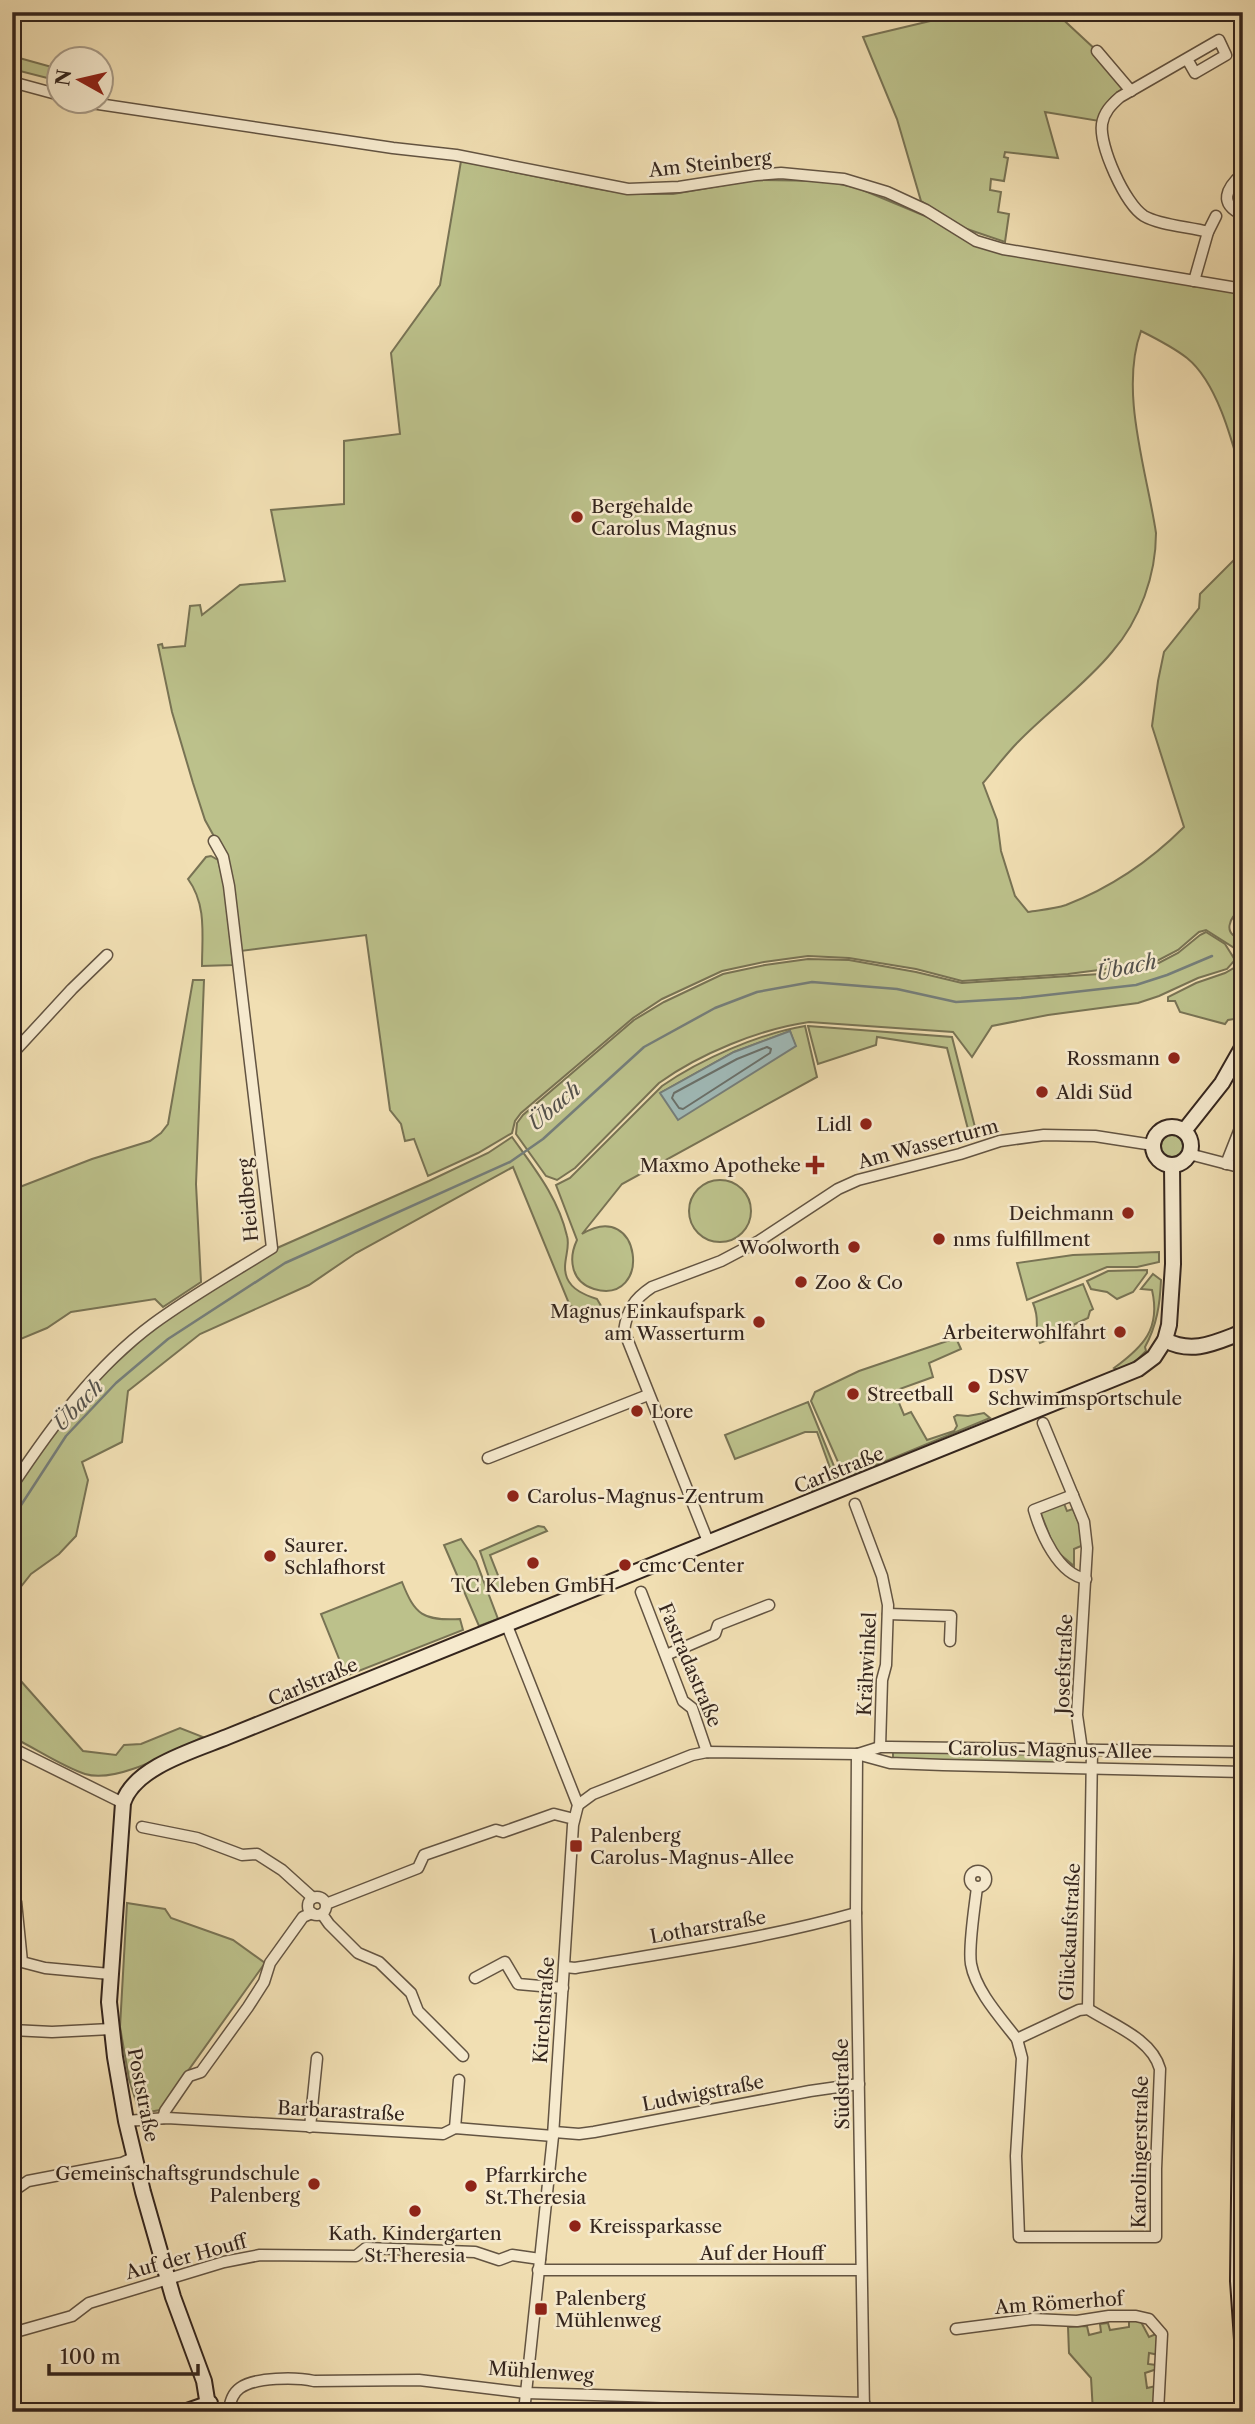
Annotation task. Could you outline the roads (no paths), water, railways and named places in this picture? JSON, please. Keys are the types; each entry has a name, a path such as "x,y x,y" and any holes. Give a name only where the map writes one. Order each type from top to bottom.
{"main road":[{"path":"1184,1131 1222,1083 1243,1046"},
{"path":"1176,1127 1184,1131 1191,1143 1189,1154 1184,1161 1172,1165 1158,1160 1153,1145 1156,1136 1165,1128 1176,1127"},
{"path":"1172,1165 1172,1274 1169,1325 1165,1340 1181,1347 1195,1348 1243,1332"},
{"name":"Carlstraße","path":"132,1786 167,1762 1138,1369 1154,1357 1165,1340"},
{"name":"Poststraße","path":"132,1786 123,1803 110,1973 111,2029 126,2121 135,2157 167,2279 204,2381 209,2407"},
{"path":"1243,1869 1241,2239 1238,2294 1243,2354"},
{"path":"184,2412 209,2407"}],"street":[{"path":"1097,51 1131,91"},
{"path":"1187,59 1110,105 1102,125 1104,146 1119,181 1144,216 1208,232"},
{"path":"12,82 46,91"},
{"name":"Am Steinberg","path":"116,107 456,155 628,189 679,187 756,174 845,179 887,192 926,210 976,241 1003,249 1243,289"},
{"path":"1243,173 1229,190 1227,197 1227,204 1243,215"},
{"path":"1194,281 1208,232 1216,216"},
{"name":"Heidberg","path":"12,1486 62,1414 99,1373 152,1325 272,1248 229,886 223,857 214,841"},
{"path":"12,1054 107,955"},
{"path":"1226,1164 1243,1121"},
{"name":"Am Wasserturm","path":"709,1544 624,1331 630,1306 652,1287 721,1261 759,1241 838,1189 858,1180 1000,1142 1044,1135 1095,1136 1153,1145"},
{"path":"1189,1154 1243,1168"},
{"path":"488,1458 648,1395"},
{"name":"Josefstraße","path":"1043,1423 1084,1522 1086,1579 1077,1715 1087,1750"},
{"path":"1073,1495 1034,1510 1049,1550 1070,1572 1086,1579"},
{"name":"Krähwinkel","path":"855,1504 882,1576 888,1605 886,1665 881,1680 880,1747"},
{"name":"Fastradastraße","path":"641,1592 682,1701 692,1709 707,1752"},
{"path":"666,1655 715,1634 718,1626 769,1605"},
{"path":"888,1614 951,1616 950,1641"},
{"path":"506,1623 578,1805"},
{"name":"Carolus-Magnus-Allee","path":"857,1754 880,1747 1243,1752"},
{"path":"12,1748 123,1803"},
{"name":"Glückaufstraße","path":"1017,2039 1079,2010 1088,2009 1092,1767 1087,1750"},
{"name":"Carolus-Magnus-Allee","path":"578,1805 593,1794 692,1755 707,1752 857,1754 890,1763 1243,1772"},
{"name":"Südstraße","path":"857,1754 856,1913 864,2408"},
{"name":"Kirchstraße","path":"524,2412 554,2134 574,1819 578,1805"},
{"path":"163,2118 189,2076 201,2072 246,2009 264,1982 270,1963 303,1917 418,1868 424,1855 496,1830 503,1832 554,1814 574,1819"},
{"path":"142,1827 197,1838 242,1855 257,1854 282,1870 313,1898 309,1905 320,1910 329,1924 358,1953 379,1962 413,1994 418,2011 463,2056"},
{"path":"977,1887 971,1965 978,1983 1017,2039"},
{"path":"12,1902 16,1902 20,1920 22,1962 45,1968 110,1973"},
{"name":"Lotharstraße","path":"565,1968 808,1927 856,1913"},
{"path":"475,1978 505,1962 518,1984 563,1988"},
{"name":"Karolingerstraße","path":"1017,2039 1022,2058 1016,2156 1019,2237 1156,2237 1160,2069 1153,2051 1088,2009"},
{"path":"12,2030 52,2032 111,2029"},
{"path":"310,2127 317,2058"},
{"path":"455,2128 460,2080"},
{"name":"Ludwigstraße","path":"554,2134 597,2132 859,2084"},
{"name":"Barbarastraße","path":"126,2121 163,2118 443,2134 455,2128 554,2134"},
{"path":"12,2192 29,2181 112,2165 135,2157"},
{"name":"Auf der Houff","path":"12,2333 72,2316 89,2303 224,2262 260,2255 356,2256 366,2248 475,2252 499,2260 512,2255 566,2272 861,2270"},
{"name":"Am Römerhof","path":"956,2329 1033,2319 1077,2321 1109,2316 1144,2317 1154,2323 1162,2334 1158,2412"},
{"name":"Mühlenweg","path":"230,2410 232,2398 239,2389 265,2380 419,2379 526,2393 687,2398 752,2406 864,2408"},
{"path":"687,2398 687,2412"},
{"path":"209,2407 230,2410"}],"water":[{"path":"790,1031 796,1046 678,1120 660,1093 734,1052"}],"waterway":[{"name":"Übach","path":"12,1519 66,1436 116,1383 168,1339 285,1263 510,1162 543,1139 644,1047 715,1008 757,992 812,982 897,989 956,1002 1021,998 1136,985 1212,956"}],"place":[{"name":"Bergehalde Carolus Magnus","path":"577,517"},
{"name":"Rossmann","path":"1174,1058"},
{"name":"Aldi Süd","path":"1042,1092"},
{"name":"Lidl","path":"866,1124"},
{"name":"Maxmo Apotheke","path":"815,1165"},
{"name":"Deichmann","path":"1128,1213"},
{"name":"nms fulfillment","path":"939,1239"},
{"name":"Woolworth","path":"854,1247"},
{"name":"Zoo & Co","path":"801,1282"},
{"name":"Magnus Einkaufspark am Wasserturm","path":"759,1322"},
{"name":"Arbeiterwohlfahrt","path":"1120,1332"},
{"name":"DSV Schwimmsportschule","path":"974,1387"},
{"name":"Streetball","path":"853,1394"},
{"name":"Lore","path":"637,1411"},
{"name":"Carolus-Magnus-Zentrum","path":"513,1496"},
{"name":"Saurer. Schlafhorst","path":"270,1556"},
{"name":"TC Kleben GmbH","path":"533,1563"},
{"name":"cmc Center","path":"625,1565"},
{"name":"Palenberg Carolus-Magnus-Allee","path":"576,1846"},
{"name":"Gemeinschaftsgrundschule Palenberg","path":"314,2184"},
{"name":"Pfarrkirche St.Theresia","path":"471,2186"},
{"name":"Kath. Kindergarten St.Theresia","path":"415,2211"},
{"name":"Kreissparkasse","path":"575,2226"},
{"name":"Palenberg Mühlenweg","path":"541,2309"}]}
